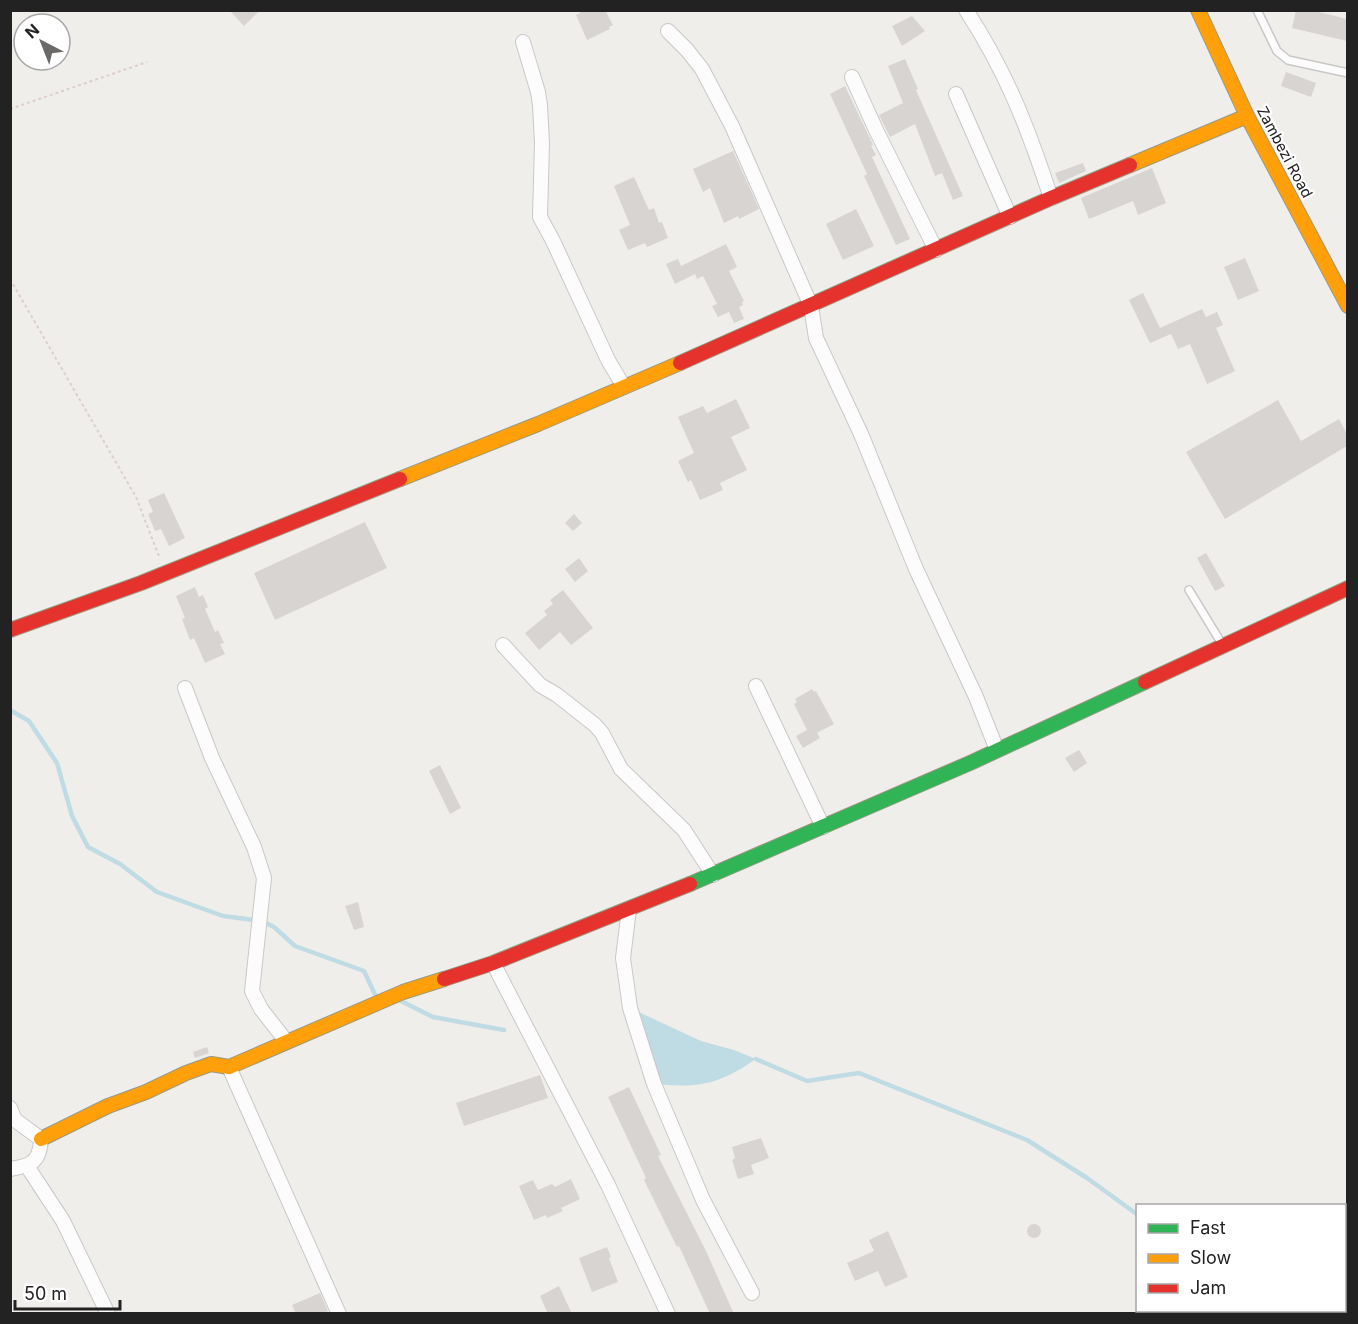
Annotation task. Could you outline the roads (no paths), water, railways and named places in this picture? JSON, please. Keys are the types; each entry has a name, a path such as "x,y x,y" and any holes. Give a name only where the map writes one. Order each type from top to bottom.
{"street":[{"path":"966,10 1004,74 1031,137 1051,198"},
{"name":"Zambezi Road","path":"1198,10 1247,116 1347,306"},
{"path":"668,31 702,69 732,126 811,306 816,338 861,435 911,559 976,697 997,750"},
{"path":"523,42 540,105 542,144 540,216 608,360 624,387"},
{"path":"852,77 936,250"},
{"path":"956,94 1010,217"},
{"path":"10,630 165,573 538,424 811,306 1051,198 1247,116"},
{"path":"42,1139 108,1106 146,1092 193,1070 211,1064 229,1067 403,992 493,963 713,875 997,750 1347,588"},
{"path":"503,645 540,685 557,695 602,732 621,769 684,830 713,875"},
{"path":"756,686 823,827"},
{"path":"185,688 212,758 254,847 264,878 252,991 261,1010 286,1041"},
{"path":"629,909 623,958 624,968 630,1008 654,1084 703,1200 752,1293"},
{"path":"493,963 608,1185 668,1314"},
{"path":"229,1067 339,1314"},
{"path":"12,1115 42,1139"},
{"path":"10,1169 27,1166 40,1152 42,1139"},
{"path":"27,1166 63,1221 108,1314"}],"lane":[{"path":"1257,10 1277,51 1288,60 1347,73"},
{"path":"1189,590 1222,644"}],"water":[{"path":"630,1008 701,1041 756,1059 743,1068 708,1083 654,1084"}],"waterway":[{"path":"10,710 29,721 57,763 72,816 88,847 120,864 157,892 223,916 254,920"},
{"path":"266,923 274,927 295,946 364,971 377,999"},
{"path":"401,1001 433,1017 504,1030"},
{"path":"756,1059 807,1081 859,1073 1027,1140 1087,1178 1136,1214"}]}
